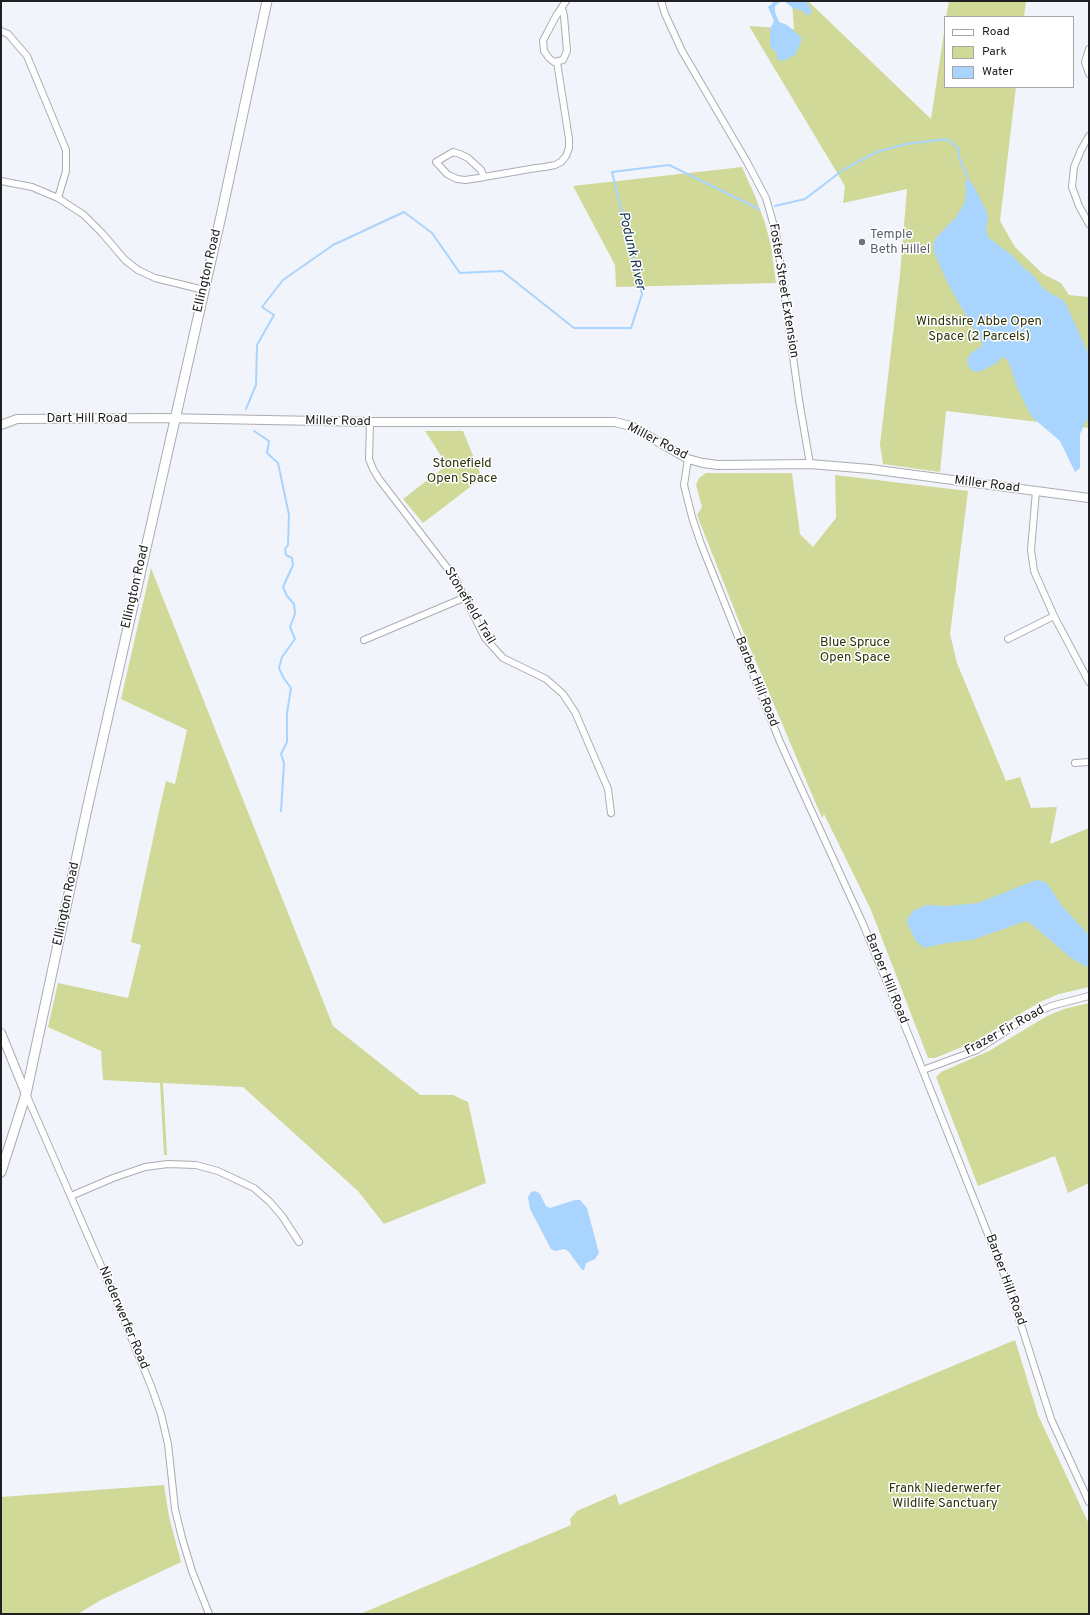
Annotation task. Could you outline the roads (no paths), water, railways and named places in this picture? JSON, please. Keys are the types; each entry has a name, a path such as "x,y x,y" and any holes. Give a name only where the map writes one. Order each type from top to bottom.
{"main road":[{"name":"Ellington Road","path":"1,1172 26,1094 89,801 204,290 267,1"}],"street":[{"path":"562,8 568,51 563,60 557,62 552,61 549,58 544,51 543,44 544,38 566,1"},
{"name":"Foster Street Extension","path":"661,1 665,14 682,51 747,162 766,198 776,233 798,392 810,464"},
{"path":"1,32 8,34 27,56 66,150 66,171 58,198"},
{"path":"1089,49 1085,62 1089,74"},
{"path":"484,177 481,170 468,158 460,154 453,152 436,162 447,174 457,179 465,180 484,177 555,165 561,162 566,156 570,144 557,62"},
{"path":"1089,136 1081,150 1074,168 1072,187 1079,206 1089,224"},
{"path":"1,181 32,187 58,198 84,215 125,260 138,270 155,278 204,290"},
{"name":"Dart Hill Road","path":"1,426 16,419 175,419"},
{"name":"Miller Road","path":"175,419 370,422 615,422 631,426 688,459 703,464 810,464 870,469 1089,498"},
{"name":"Stonefield Trail","path":"370,422 369,459 373,469 379,479 455,578 466,597 485,638 503,658 546,679 563,694 575,712 608,789 610,813"},
{"name":"Barber Hill Road","path":"688,459 684,485 690,511 701,544 780,742 863,924 923,1070 1009,1287 1051,1419 1089,1502"},
{"path":"1036,491 1031,550 1034,571 1054,616 1089,682"},
{"path":"364,640 466,597"},
{"path":"1008,639 1054,616"},
{"path":"1075,763 1089,762"},
{"name":"Frazer Fir Road","path":"923,1070 977,1050 1026,1018 1051,1006 1089,996"},
{"name":"Niederwerfer Road","path":"1,1033 116,1300 151,1386 161,1414 168,1444 178,1524 192,1571 209,1614"},
{"path":"71,1196 113,1178 145,1167 168,1164 196,1165 218,1170 254,1188 270,1202 282,1216 299,1242"}],"water":[{"path":"775,1 781,1 775,6 775,12 779,22 787,25 802,39 796,54 784,61 777,59 776,51 772,49 770,45 770,29 774,21 768,7"},
{"path":"784,1 807,1 812,12 807,16 803,11 793,8"},
{"path":"965,181 972,183 986,210 988,217 986,231 989,238 1013,256 1034,276 1043,288 1062,299 1066,304 1089,355 1089,419 1086,421 1080,434 1080,468 1075,472 1060,441 1033,418 1029,412 1017,387 1008,360 1002,357 997,363 979,372 972,371 968,366 967,359 971,353 983,345 948,284 934,252 933,244 936,238 956,217 964,204 966,193"},
{"path":"1036,880 1045,882 1048,885 1062,906 1089,935 1089,968 1071,958 1026,921 972,940 946,943 924,948 915,940 907,922 913,911 926,905 947,906 978,903"},
{"path":"536,1191 540,1194 546,1206 550,1208 575,1200 580,1200 587,1208 599,1253 595,1259 586,1263 584,1270 582,1270 569,1252 565,1249 555,1251 551,1249 530,1209 528,1197 531,1192"}],"waterway":[{"name":"Podunk River","path":"775,206 805,199 843,170 877,152 906,144 947,139 959,149 959,157 970,183"},
{"name":"Podunk River","path":"246,409 256,385 257,345 274,315 262,307 283,280 333,245 404,212 432,233 460,273 502,271 574,328 631,328 642,294 612,172 669,165 759,209"},
{"name":"Podunk River","path":"254,431 269,441 267,453 278,463 289,515 288,545 285,549 286,555 292,558 293,565 283,587 287,596 294,604 295,614 290,627 295,639 282,657 279,668 283,677 291,688 287,713 287,742 281,754 284,763 281,811"}],"place":[{"name":"Temple Beth Hillel","path":"862,242"}],"park label":[{"name":"Windshire Abbe Open Space (2 Parcels)","path":"979,330"},
{"name":"Stonefield Open Space","path":"462,472"},
{"name":"Blue Spruce Open Space","path":"855,650"},
{"name":"Frank Niederwerfer Wildlife Sanctuary","path":"945,1496"}]}
